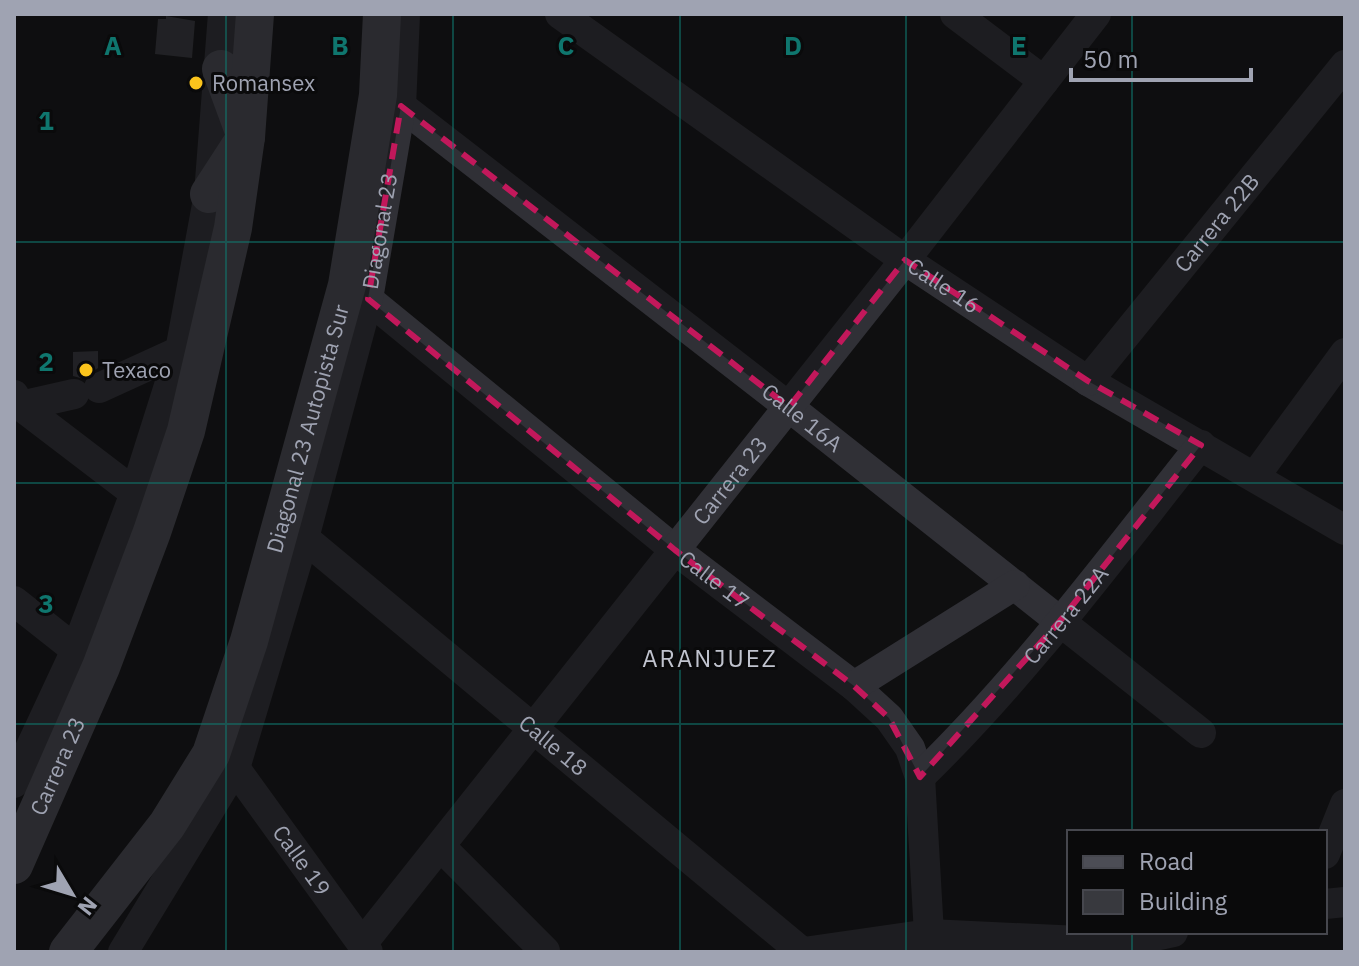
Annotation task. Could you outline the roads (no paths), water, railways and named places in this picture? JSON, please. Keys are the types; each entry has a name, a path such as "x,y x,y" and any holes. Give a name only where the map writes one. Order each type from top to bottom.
{"main road":[{"path":"89,659 152,532 186,431 233,228 246,137 255,14"},
{"name":"Diagonal 23 Autopista Sur","path":"68,952 167,825 223,761 249,641 347,285 378,95 382,14"},
{"path":"221,69 246,137"},
{"path":"209,194 246,137"},
{"name":"Carrera 23","path":"14,865 89,659"}],"street":[{"path":"14,601 89,659 135,493 180,351 209,194 223,14"},
{"name":"Diagonal 23","path":"223,761 304,538 368,299 401,106 405,14"},
{"name":"Calle 16","path":"560,14 905,260 1088,381 1345,530"},
{"path":"955,14 1044,81"},
{"name":"Carrera 23","path":"365,948 533,729 1096,14"},
{"name":"Carrera 22B","path":"1088,381 1345,65"},
{"name":"Calle 16A","path":"401,106 789,407 1201,733"},
{"name":"Calle 17","path":"368,299 675,550 854,686 889,718 910,748 920,777 935,943"},
{"path":"18,401 86,391 180,351"},
{"path":"1255,476 1345,353"},
{"path":"18,401 135,493"},
{"name":"Carrera 22A","path":"920,777 960,738 1060,621 1201,445"},
{"name":"Calle 18","path":"304,538 803,952"},
{"path":"854,686 1015,585"},
{"name":"Carrera 23","path":"14,783 89,659"},
{"path":"123,952 223,761"},
{"name":"Calle 19","path":"223,761 365,948"},
{"path":"1327,849 1345,804"},
{"path":"441,847 545,951"},
{"path":"803,952 935,943 1129,947 1167,934"}],"place":[{"name":"Romansex","path":"196,83"},
{"name":"Texaco","path":"86,370"}],"district":[{"name":"ARANJUEZ","path":"710,659"}]}
